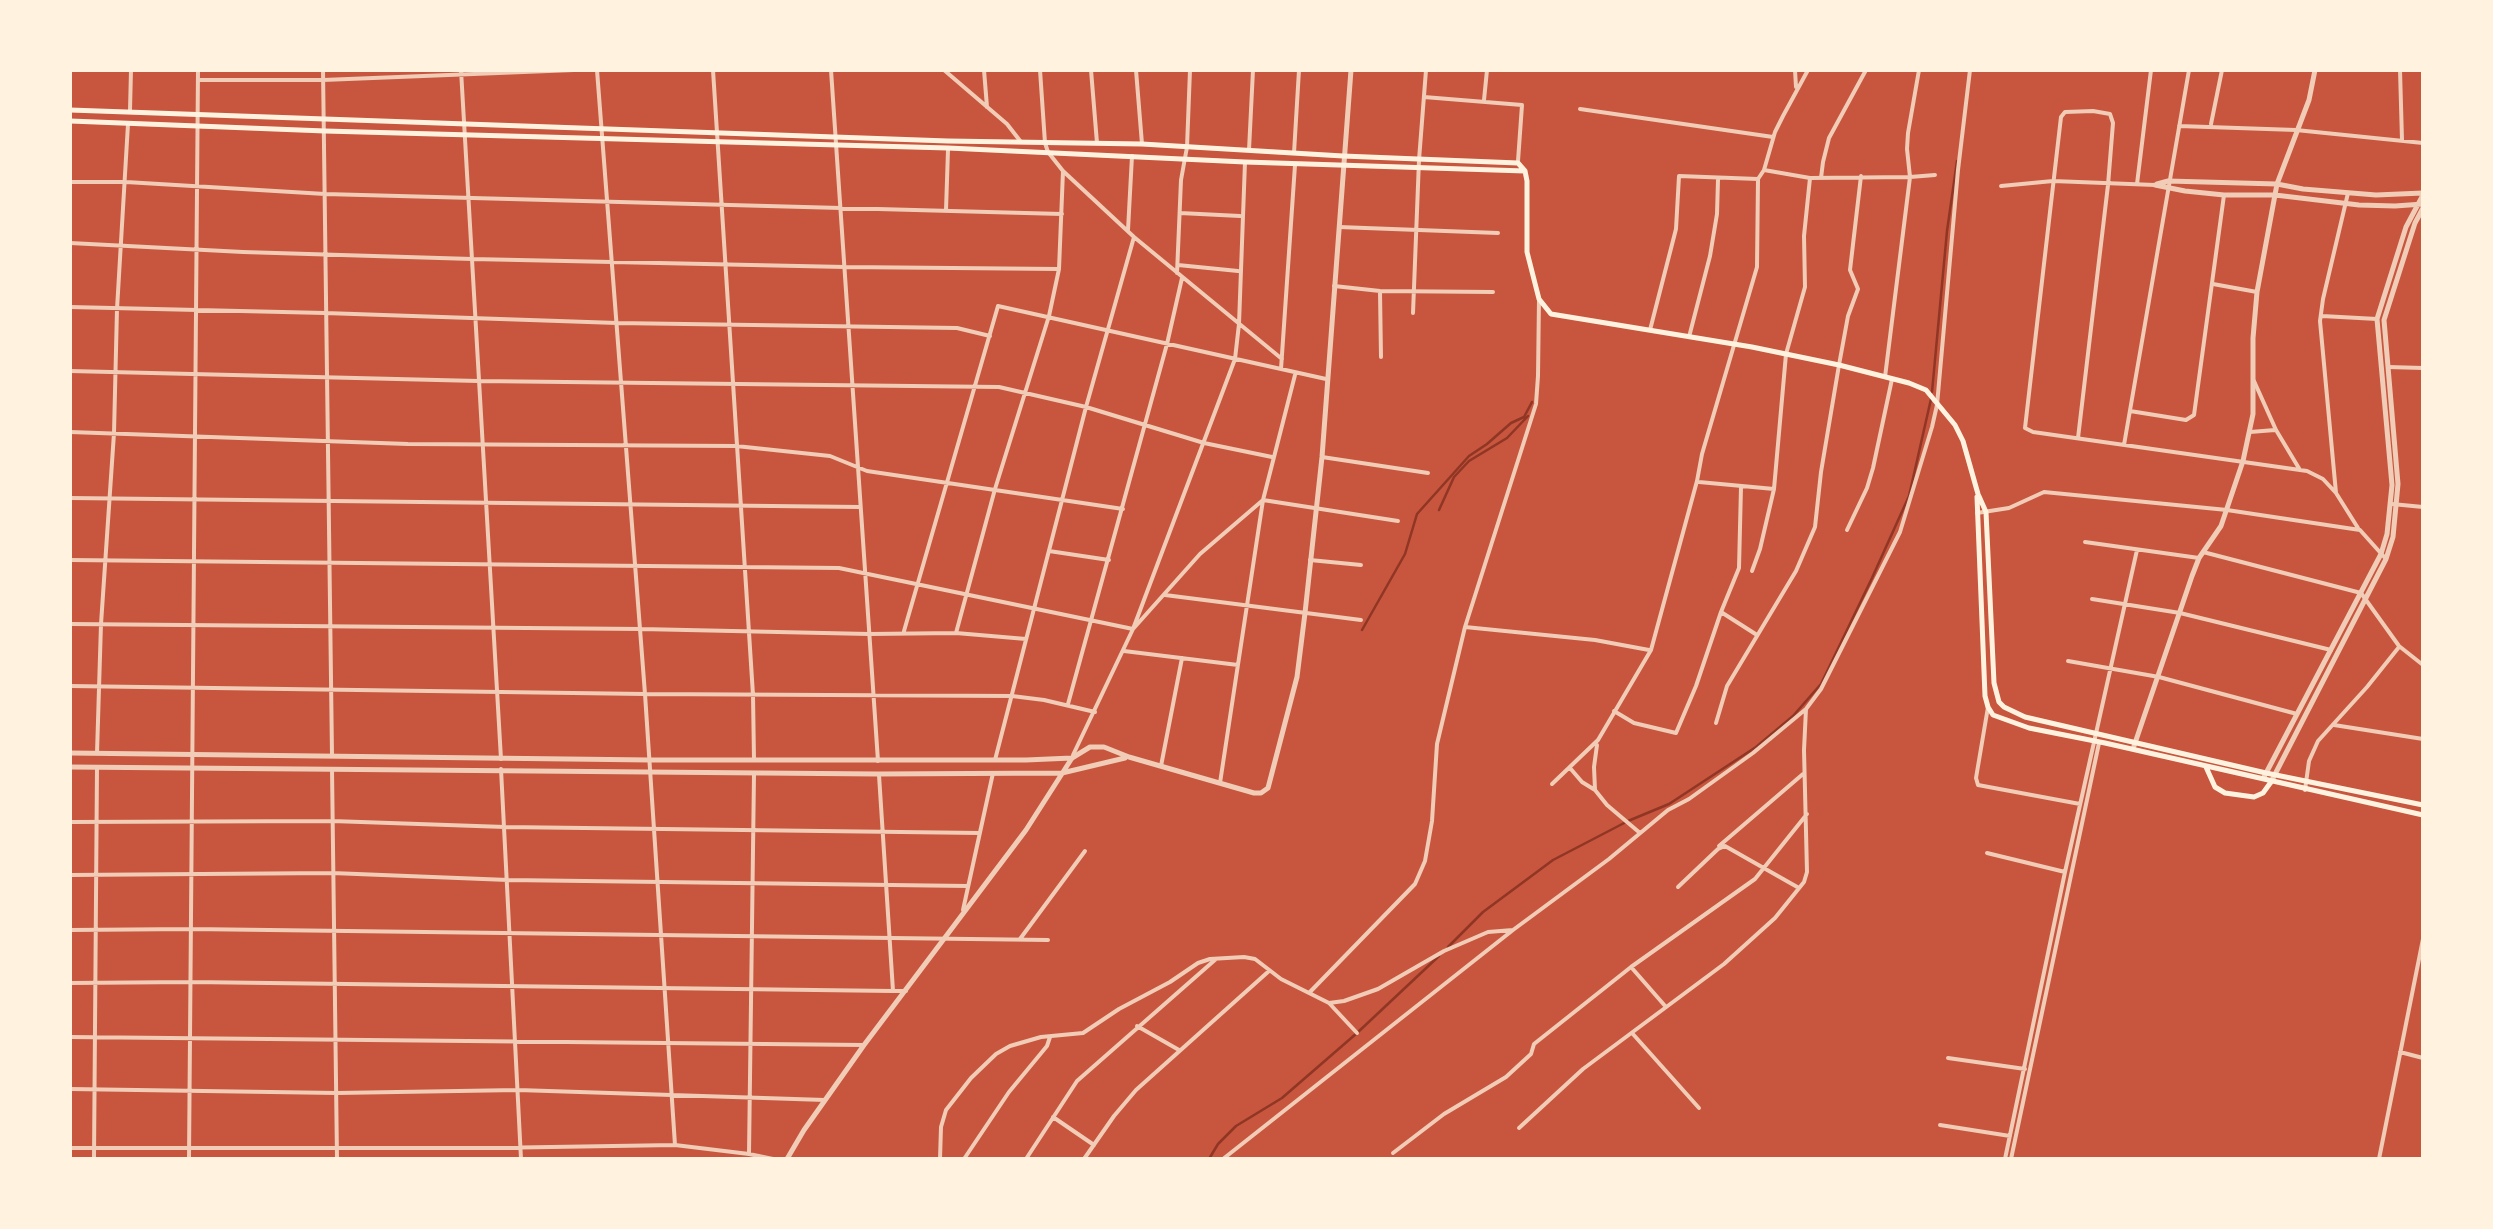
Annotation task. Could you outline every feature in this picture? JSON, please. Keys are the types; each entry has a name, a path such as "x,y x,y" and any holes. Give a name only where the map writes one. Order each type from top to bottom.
{"main road":[{"path":"70,110 719,132 948,148 1343,166 1520,168"},
{"path":"70,121 719,141 1097,142 1520,168"},
{"path":"1520,168 1527,181 1527,252 1538,298 1546,310 1558,316 1839,365 1926,390 1963,441 1986,512 1994,682 2004,708 2025,718 2136,742 2264,777"},
{"path":"1978,494 1984,684 1993,715 2014,725 2273,778 2423,815"},
{"path":"2206,767 2214,787 2225,793 2254,797 2263,793 2273,778"},
{"path":"2305,786 2423,805"}],"street":[{"path":"130,112 132,70"},
{"path":"189,1159 198,70"},
{"path":"323,70 332,758"},
{"path":"198,80 324,80 574,70"},
{"path":"598,70 676,1145"},
{"path":"713,70 754,760"},
{"path":"832,70 878,761"},
{"path":"944,70 1022,143"},
{"path":"984,70 986,108"},
{"path":"1040,70 1045,143 1063,171 1179,276 1282,360"},
{"path":"1091,70 1097,142"},
{"path":"1136,70 1142,144"},
{"path":"1068,704 1167,344 1179,276 1190,70"},
{"path":"1249,150 1252,70"},
{"path":"1294,153 1299,70"},
{"path":"70,754 878,761 1072,758 1093,746 1258,794 1268,788 1296,677 1305,613 1322,457 1350,70"},
{"path":"1413,314 1426,70"},
{"path":"1484,102 1487,70"},
{"path":"1796,70 1796,92"},
{"path":"1552,784 1598,740 1651,650 1757,266 1758,179 1782,116 1808,70"},
{"path":"1822,178 1829,138 1866,70"},
{"path":"1848,530 1867,488 1889,378 1910,176 1908,133 1918,70"},
{"path":"1223,1159 1668,810 1710,784 1806,709 1833,668 1900,532 1924,458 1937,405 1970,70"},
{"path":"2137,185 2151,70"},
{"path":"2124,445 2189,70"},
{"path":"2211,126 2222,70"},
{"path":"2133,750 2201,555 2217,534 2243,461 2250,432 2257,292 2276,184 2309,100 2315,70"},
{"path":"2400,70 2402,141"},
{"path":"462,72 500,759"},
{"path":"1424,97 1522,105 1520,168"},
{"path":"1580,109 1774,138"},
{"path":"2078,438 2108,185 2112,116 2093,111 2062,114 2025,428 2030,431 2124,445 2243,461 2300,470 2318,476 2336,493 2360,530 2384,556"},
{"path":"96,754 128,124"},
{"path":"2179,126 2296,130 2423,143"},
{"path":"946,210 948,148"},
{"path":"1128,230 1132,156"},
{"path":"791,1157 804,1130 864,1045 1026,830 1072,758 1124,651 1235,359 1244,162"},
{"path":"1282,370 1295,164"},
{"path":"1764,170 1810,178 1934,175"},
{"path":"956,633 1048,316 1059,268 1063,171"},
{"path":"1650,330 1676,230 1680,176 1758,179"},
{"path":"1716,723 1727,686 1796,571 1815,528 1839,365 1848,316 1858,289 1850,270 1862,176"},
{"path":"1689,337 1714,238 1718,178"},
{"path":"1752,571 1774,489 1786,354 1805,288 1803,247 1810,178"},
{"path":"2001,186 2053,181 2108,185 2276,184 2392,196 2423,194 2385,316 2398,484 2393,537 2264,777"},
{"path":"70,182 325,194 1062,214"},
{"path":"2168,185 2224,195 2421,205"},
{"path":"2336,493 2320,316 2348,193"},
{"path":"2130,411 2182,420 2192,418 2224,195"},
{"path":"2395,504 2377,318 2406,227 2421,205"},
{"path":"1180,212 1242,216"},
{"path":"1338,227 1498,234"},
{"path":"995,760 1134,237"},
{"path":"70,243 612,262 1059,268"},
{"path":"1178,265 1240,272"},
{"path":"2213,284 2257,292"},
{"path":"1334,286 1380,291 1493,292"},
{"path":"1380,291 1381,357"},
{"path":"1309,993 1409,893 1420,876 1432,820 1435,754 1465,627 1536,404 1538,298"},
{"path":"904,632 998,306 1326,379"},
{"path":"70,308 956,328 990,336"},
{"path":"2320,316 2377,318"},
{"path":"2388,368 2423,368"},
{"path":"70,370 478,382 998,387 1086,407 1204,443 1272,457"},
{"path":"1220,782 1263,500 1295,372"},
{"path":"2254,381 2300,470"},
{"path":"2250,432 2276,430"},
{"path":"70,432 482,445 736,446 830,456 858,468 1123,510"},
{"path":"1322,457 1428,473"},
{"path":"1697,481 1774,489"},
{"path":"1614,711 1634,722 1676,734 1738,568 1741,487"},
{"path":"1977,513 2010,508 2044,492 2227,510 2360,530"},
{"path":"70,498 860,508"},
{"path":"1133,629 1204,549 1263,500 1398,522"},
{"path":"2395,504 2423,507"},
{"path":"2085,542 2201,555 2363,595 2400,646 2423,665"},
{"path":"2008,1159 2095,732 2137,550"},
{"path":"1050,551 1109,560"},
{"path":"70,560 839,568 1133,629"},
{"path":"1310,560 1361,566"},
{"path":"1164,595 1361,620"},
{"path":"2273,778 2363,595"},
{"path":"2092,599 2180,613 2331,650"},
{"path":"1721,612 1757,635"},
{"path":"70,624 904,632 1026,639"},
{"path":"1465,627 1651,650"},
{"path":"2305,786 2313,751 2400,646"},
{"path":"1124,651 1238,665"},
{"path":"1161,766 1182,658"},
{"path":"2068,661 2159,677 2297,714"},
{"path":"70,686 1012,696 1095,712"},
{"path":"1988,707 1978,785 2080,804"},
{"path":"1519,1128 1583,1070 1755,937 1800,888 1807,872 1806,709"},
{"path":"2334,725 2423,739"},
{"path":"1595,790 1598,740"},
{"path":"2008,1159 2065,872 2096,742"},
{"path":"70,766 1062,773 1128,757"},
{"path":"94,1159 97,767"},
{"path":"1570,768 1640,833"},
{"path":"332,769 337,1159"},
{"path":"501,769 522,1159"},
{"path":"750,1154 754,772"},
{"path":"1708,855 1805,772"},
{"path":"962,914 993,773"},
{"path":"878,774 893,992"},
{"path":"1393,1154 1444,1114 1506,1077 1531,1054 1534,1044 1631,967 1752,882 1807,814"},
{"path":"70,822 332,822 980,833"},
{"path":"1678,887 1725,846 1800,888"},
{"path":"1019,940 1085,851"},
{"path":"1988,853 2065,872"},
{"path":"70,875 332,874 968,886"},
{"path":"70,930 1048,940"},
{"path":"1329,1003 1378,989 1444,951 1488,932 1514,930"},
{"path":"2379,1159 2423,939"},
{"path":"940,1159 944,1116 971,1078 996,1054 1041,1036 1084,1033 1198,963 1250,958 1329,1003 1356,1033"},
{"path":"1026,1159 1076,1081 1216,959"},
{"path":"1631,967 1666,1007"},
{"path":"1084,1159 1136,1090 1270,970"},
{"path":"70,983 906,991"},
{"path":"1137,1026 1180,1050"},
{"path":"1632,1032 1699,1108"},
{"path":"964,1159 1009,1092 1047,1046 1050,1036"},
{"path":"70,1037 864,1045"},
{"path":"2400,1052 2423,1058"},
{"path":"1948,1058 2025,1068"},
{"path":"70,1089 518,1090 826,1100"},
{"path":"1053,1117 1094,1144"},
{"path":"1940,1126 2010,1136"},
{"path":"70,1148 676,1145 773,1159"}],"waterway":[{"path":"1932,392 1957,161"},
{"path":"1448,947 1483,912 1553,860 1669,804 1756,747 1793,716 1821,684 1909,496 1931,399"},
{"path":"1362,630 1405,554 1417,514 1469,456 1524,417 1532,402"},
{"path":"1439,510 1454,477 1469,461 1507,438 1528,416"},
{"path":"1209,1159 1236,1126 1282,1098 1439,956"}]}
